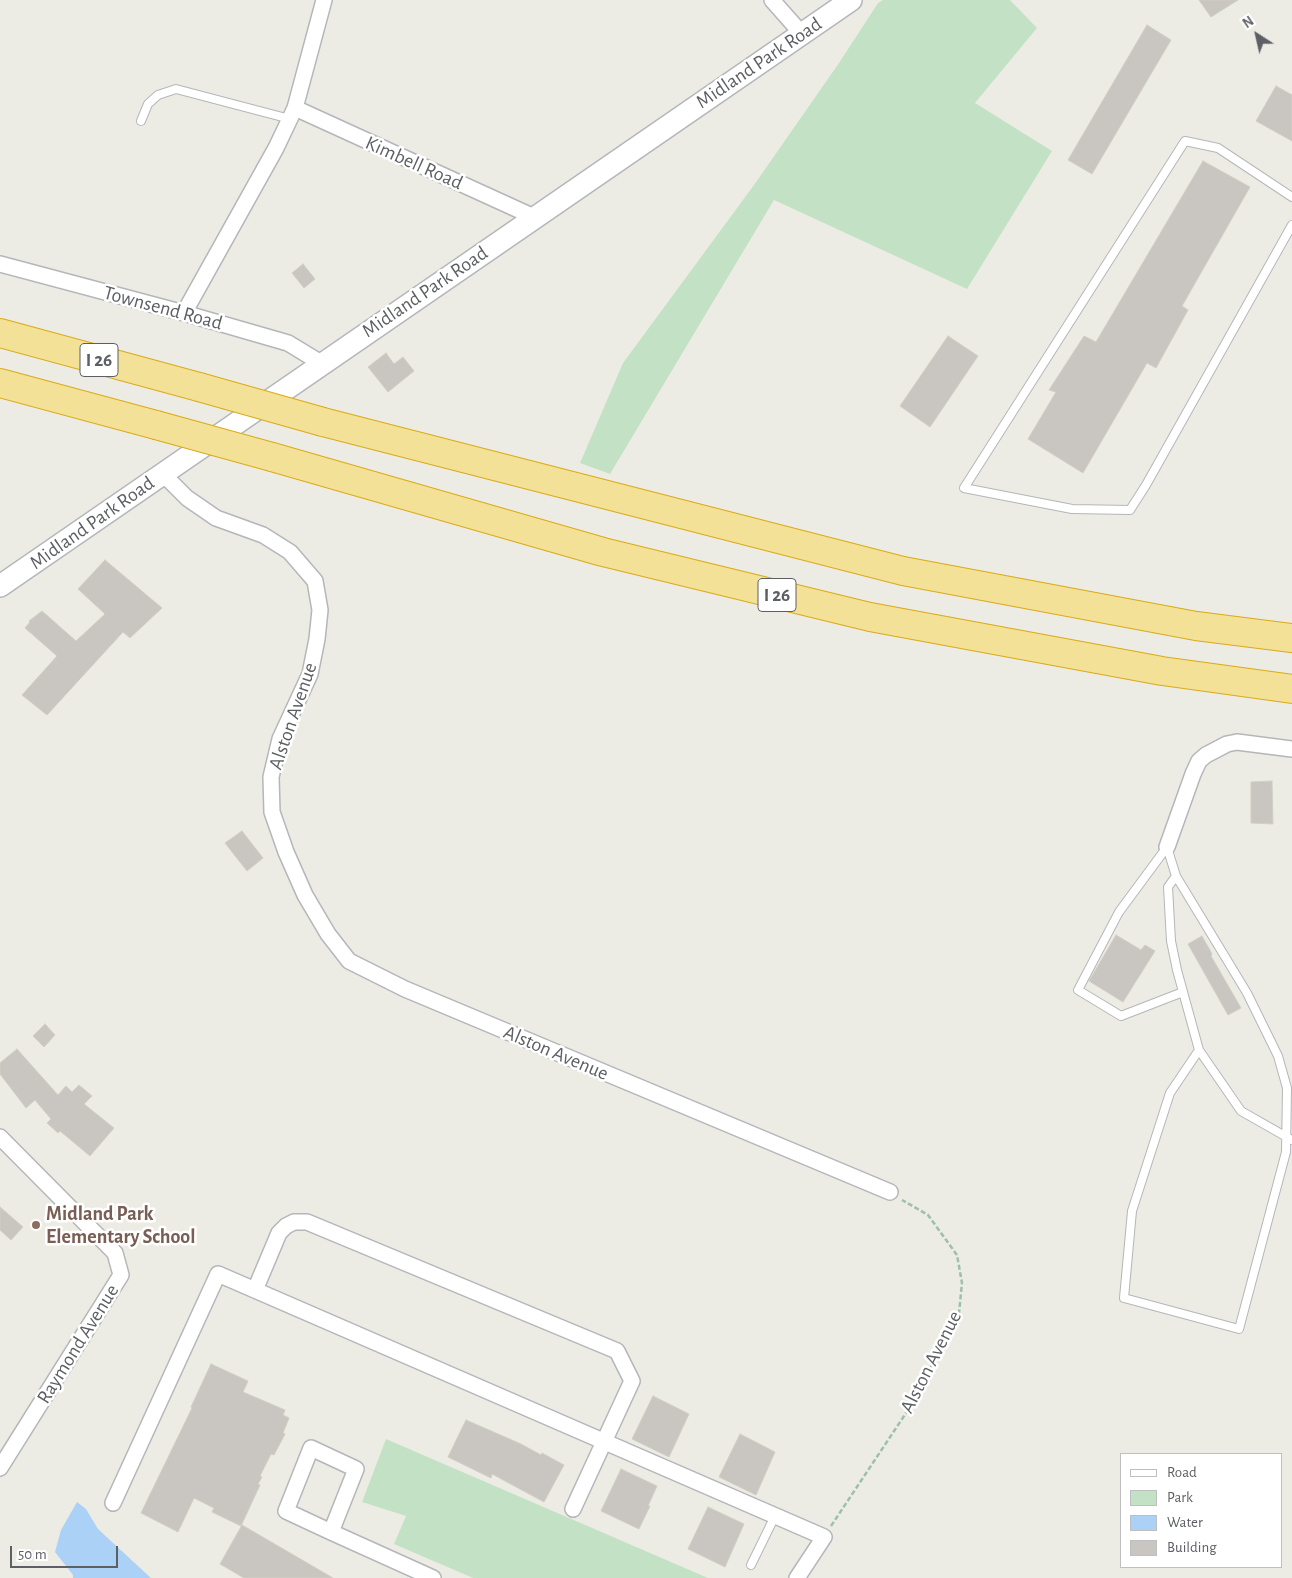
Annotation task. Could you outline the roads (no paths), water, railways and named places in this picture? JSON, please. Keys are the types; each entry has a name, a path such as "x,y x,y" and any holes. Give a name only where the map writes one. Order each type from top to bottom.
{"highway":[{"name":"I 26","path":"0,333 323,422 903,571 1196,626 1292,638"},
{"name":"I 26","path":"0,383 272,457 603,552 870,617 1162,671 1292,689"}],"street":[{"path":"184,314 276,148 292,114 324,0"},
{"path":"772,0 802,34"},
{"name":"Midland Park Road","path":"0,586 851,0"},
{"name":"Kimbell Road","path":"292,114 534,217"},
{"name":"Townsend Road","path":"0,264 288,343 322,364"},
{"name":"Alston Avenue","path":"163,474 187,498 216,518 264,535 290,552 314,581 320,610 318,639 310,674 280,739 271,777 272,812 286,852 305,895 328,934 349,961 405,989 890,1192"},
{"path":"1167,847 1193,774 1199,761 1206,755 1227,744 1237,742 1292,749"},
{"name":"Raymond Avenue","path":"0,1137 115,1253 120,1276 0,1468"},
{"path":"254,1290 279,1233 286,1226 294,1222 307,1222 617,1351 632,1381 573,1509"},
{"path":"113,1503 218,1274 824,1537 797,1578"},
{"path":"331,1532 356,1469 311,1448 286,1511 331,1532 433,1578"}],"lane":[{"path":"141,122 148,104 158,95 176,89 292,114"},
{"path":"1292,197 1218,148 1185,141 964,488 1072,509 1130,510 1146,485 1292,225"},
{"path":"1167,847 1176,876 1247,993 1278,1056 1287,1088 1289,1138 1239,1329 1124,1298 1132,1211 1170,1093 1199,1050"},
{"path":"1167,847 1120,912 1078,990 1121,1016 1183,992"},
{"path":"1176,876 1168,887 1171,941 1199,1050 1241,1112 1289,1138"},
{"path":"751,1565 775,1516"}],"water":[{"path":"77,1502 86,1509 98,1529 151,1578 73,1578 73,1575 55,1552 61,1530"}],"place":[{"name":"Midland Park Elementary School","path":"36,1225"}]}
